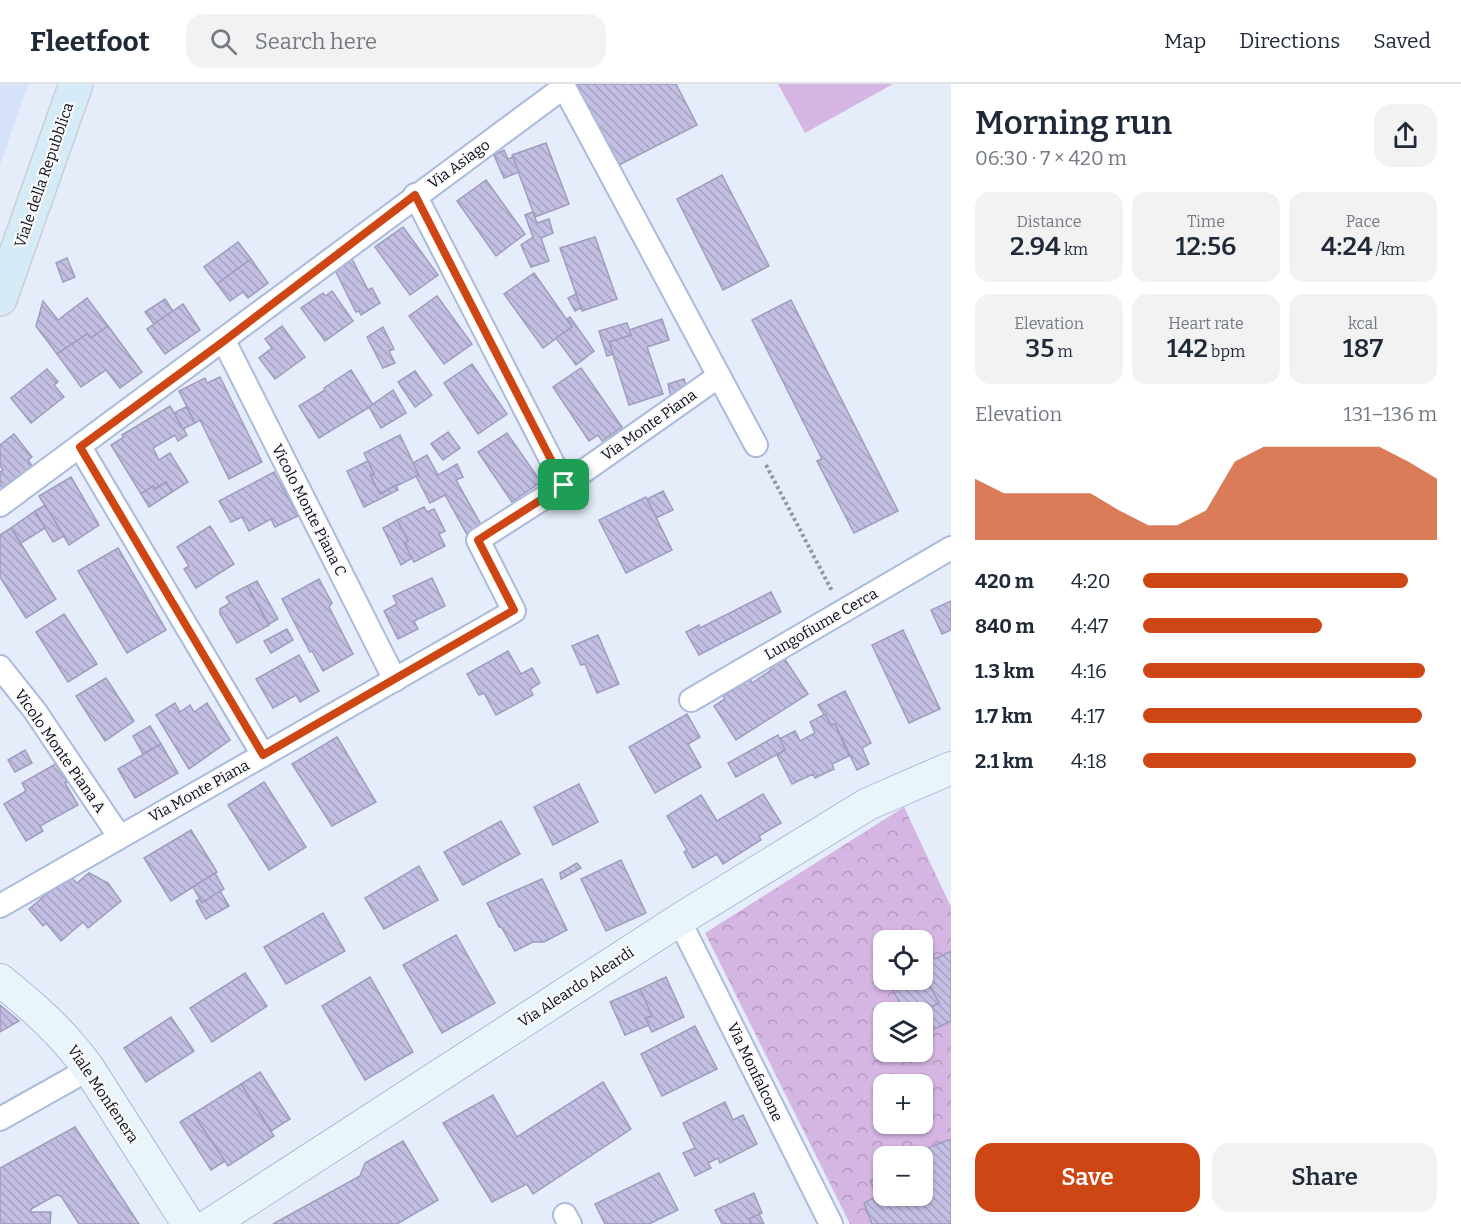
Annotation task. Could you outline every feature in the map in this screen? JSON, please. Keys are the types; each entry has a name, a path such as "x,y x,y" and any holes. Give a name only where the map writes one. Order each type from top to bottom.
{"main road":[{"name":"Viale della Repubblica","path":"0,299 76,84"}],"street":[{"name":"Via Asiago","path":"0,505 224,341 415,195 564,87 756,445"},
{"path":"415,195 564,485"},
{"name":"Vicolo Monte Piana C","path":"224,341 394,680"},
{"name":"Via Monte Piana","path":"0,906 514,610 478,540 564,485 719,376"},
{"path":"80,447 263,755"},
{"name":"Lungofiume Cerca","path":"691,700 951,548"},
{"name":"Vicolo Monte Piana A","path":"0,667 35,711 119,836"},
{"name":"Via Aleardo Aleardi","path":"211,1224 679,920 868,804 951,768"},
{"name":"Via Monfalcone","path":"679,920 831,1224"},
{"name":"Viale Monfenera","path":"0,980 53,1024 71,1044 188,1224"},
{"path":"0,1119 89,1069"}],"path":[{"path":"756,445 843,610"}],"shaded area":[{"path":"0,84 28,84 0,165"}],"green space":[{"path":"778,84 893,84 805,133"},
{"path":"904,807 951,907 951,1139 933,1146 873,1146 873,1179 870,1181 873,1187 873,1198 864,1203 872,1224 850,1224 705,933"}],"building":[{"path":"576,84 676,84 697,125 619,165"},
{"path":"546,143 569,204 535,217 512,155"},
{"path":"504,150 508,159 513,157 519,172 504,178 494,155"},
{"path":"722,175 769,266 723,290 677,199"},
{"path":"486,180 525,234 496,256 457,201"},
{"path":"533,212 537,223 549,219 553,233 541,238 549,261 531,267 521,245 533,237 525,215"},
{"path":"403,227 438,275 410,295 375,247"},
{"path":"595,237 617,299 582,311 560,248"},
{"path":"238,242 251,259 217,284 204,267"},
{"path":"67,258 75,277 63,282 56,263"},
{"path":"251,259 268,283 248,298 243,292 230,301 217,284"},
{"path":"352,259 368,290 372,288 380,303 361,315 359,311 356,312 335,270"},
{"path":"534,273 572,327 543,348 504,294"},
{"path":"332,291 353,321 325,341 301,308 323,293 325,296"},
{"path":"576,294 581,308 575,311 568,298"},
{"path":"437,296 472,344 444,364 409,316"},
{"path":"87,298 108,326 91,338 87,334 57,354 36,326 43,301 58,320"},
{"path":"165,299 173,311 154,324 145,312"},
{"path":"791,300 898,511 854,533 817,461 822,459 752,320"},
{"path":"183,304 200,330 165,354 147,329"},
{"path":"570,317 594,351 576,365 556,338 572,327 567,319"},
{"path":"662,319 669,340 647,347 663,394 629,405 609,342 631,335 629,330"},
{"path":"627,323 631,335 609,342 613,354 607,356 599,331"},
{"path":"108,326 142,372 120,388 106,370 81,387 57,354 87,334 91,338"},
{"path":"282,326 305,357 275,379 259,358 272,348 265,339"},
{"path":"383,327 394,349 389,351 395,363 383,368 367,337"},
{"path":"472,364 507,414 478,434 444,383"},
{"path":"581,368 622,427 602,441 598,435 589,441 553,387"},
{"path":"47,369 58,382 54,385 64,397 31,423 11,398"},
{"path":"351,370 373,405 319,438 299,406"},
{"path":"415,371 432,395 415,407 398,382"},
{"path":"220,377 262,462 229,479 200,420 195,423 179,391 205,378 207,383"},
{"path":"684,379 689,396 672,401 668,384"},
{"path":"393,390 406,413 381,428 369,407"},
{"path":"170,406 187,435 178,441 175,435 153,448 159,460 170,453 188,482 172,492 166,482 155,489 153,486 141,494 111,445 124,437 122,435"},
{"path":"186,407 195,423 183,429 174,413"},
{"path":"448,432 460,448 443,460 431,444"},
{"path":"507,433 541,482 512,502 478,452"},
{"path":"14,434 32,457 28,460 35,470 5,492 0,485 0,472 3,470 0,466 0,445"},
{"path":"400,435 419,475 380,494 370,475 374,474 364,453"},
{"path":"427,455 438,475 457,464 463,477 456,480 484,530 469,538 445,495 430,503 416,476 419,475 413,463"},
{"path":"368,461 374,474 370,475 380,494 396,485 398,490 364,507 347,471"},
{"path":"274,472 298,516 275,527 271,519 249,531 242,517 231,522 219,501"},
{"path":"71,477 99,525 69,545 39,496"},
{"path":"166,482 172,492 149,507 141,494 153,486 155,489"},
{"path":"663,491 673,510 656,518 647,499"},
{"path":"646,497 672,550 626,573 599,520"},
{"path":"45,505 64,536 53,542 35,511"},
{"path":"424,507 427,512 434,509 445,531 439,534 445,546 414,562 404,543 408,541 397,520"},
{"path":"35,511 45,528 21,543 11,528"},
{"path":"397,520 408,541 404,543 412,558 401,565 383,528"},
{"path":"210,526 234,564 196,588 184,569 189,566 177,547"},
{"path":"11,528 56,599 26,618 0,577 0,535"},
{"path":"118,548 166,630 127,653 78,571"},
{"path":"432,578 445,606 414,621 418,629 398,639 384,611 397,604 393,596"},
{"path":"319,579 332,603 329,607 353,654 323,671 312,651 310,652 282,599"},
{"path":"257,581 278,619 269,624 247,586"},
{"path":"247,586 269,625 237,643 220,614 220,609 230,603 226,597"},
{"path":"771,592 781,612 699,655 686,632 699,625 700,628"},
{"path":"951,601 951,630 942,634 931,610"},
{"path":"64,614 97,664 68,682 36,632"},
{"path":"287,629 293,640 271,653 264,641"},
{"path":"903,630 940,709 909,723 872,645"},
{"path":"598,635 619,684 597,693 585,664 581,665 572,646"},
{"path":"508,651 521,674 532,668 540,683 530,689 533,695 496,715 484,693 479,695 467,674"},
{"path":"299,655 319,691 300,702 296,695 273,708 256,679"},
{"path":"784,658 808,694 736,740 714,706 725,699 723,696 750,679 752,683"},
{"path":"106,678 134,721 105,741 76,696"},
{"path":"845,691 871,743 862,748 869,764 857,770 835,724 831,725 818,705"},
{"path":"175,703 180,712 190,705 194,712 207,703 230,740 189,769 156,715"},
{"path":"687,714 700,737 688,744 701,767 655,793 629,747"},
{"path":"825,714 831,725 835,724 849,756 832,764 834,769 815,778 813,774 792,784 777,755 785,750 779,739 795,731 800,741 815,733 810,722"},
{"path":"150,726 161,744 143,754 133,736"},
{"path":"778,735 785,750 736,777 728,763"},
{"path":"337,737 376,802 332,826 292,764"},
{"path":"161,744 178,773 135,798 118,769"},
{"path":"25,750 32,763 15,772 8,760"},
{"path":"59,762 69,781 65,783 78,805 40,826 43,831 26,841 4,804 26,791 22,783"},
{"path":"264,782 306,847 269,870 228,805"},
{"path":"579,784 598,822 553,845 534,807"},
{"path":"763,794 781,823 759,836 761,840 723,864 717,854 693,868 684,852 687,850 667,816 701,795 717,821"},
{"path":"501,821 520,854 463,885 444,852"},
{"path":"191,830 217,872 171,901 144,858"},
{"path":"621,860 646,913 606,931 581,879"},
{"path":"577,863 581,868 561,879 560,873"},
{"path":"419,866 438,900 384,929 365,898"},
{"path":"89,873 108,883 121,901 88,928 83,922 61,941 46,923 43,926 29,909 69,875 77,883"},
{"path":"215,873 224,889 202,903 193,887"},
{"path":"542,879 567,930 544,942 533,942 515,951 487,903"},
{"path":"220,891 229,906 206,919 196,901 200,899 202,903"},
{"path":"323,913 345,951 286,984 264,947"},
{"path":"456,935 495,1003 442,1033 403,965"},
{"path":"951,951 951,1021 933,1030 933,1006 939,1003 932,990 933,955 935,959"},
{"path":"245,973 267,1006 212,1042 190,1008"},
{"path":"370,977 413,1052 365,1080 322,1006"},
{"path":"666,977 684,1017 652,1032 645,1018 652,1016 640,989"},
{"path":"640,989 652,1016 645,1018 649,1025 625,1035 610,1002"},
{"path":"893,990 932,990 939,1003 933,1006 933,1002 899,1002"},
{"path":"0,1005 19,1021 0,1032"},
{"path":"171,1017 194,1051 146,1082 124,1048"},
{"path":"695,1026 717,1069 662,1096 641,1054"},
{"path":"260,1072 290,1119 271,1131 241,1084"},
{"path":"603,1082 631,1129 533,1194 527,1184 492,1202 443,1123 493,1095 517,1137"},
{"path":"241,1084 274,1136 228,1166 193,1114"},
{"path":"725,1102 733,1120 743,1115 757,1144 720,1163 718,1158 708,1163 711,1168 695,1176 683,1153 695,1148 683,1123"},
{"path":"193,1114 225,1161 211,1170 180,1122"},
{"path":"75,1127 139,1224 79,1224 61,1196 56,1195 31,1209 31,1212 51,1212 50,1224 0,1224 0,1168"},
{"path":"951,1139 951,1224 872,1224 864,1203 873,1198 873,1206 933,1206 933,1146"},
{"path":"403,1141 438,1200 397,1224 273,1224 360,1176 365,1163"},
{"path":"659,1173 678,1210 649,1224 605,1224 595,1204"},
{"path":"754,1193 762,1213 749,1219 752,1224 722,1224 715,1210"},
{"path":"759,1214 764,1224 752,1224 749,1219"}],"route":[{"path":"415,195 564,485 478,540 514,610 263,755 80,447 224,341 415,195"}]}
